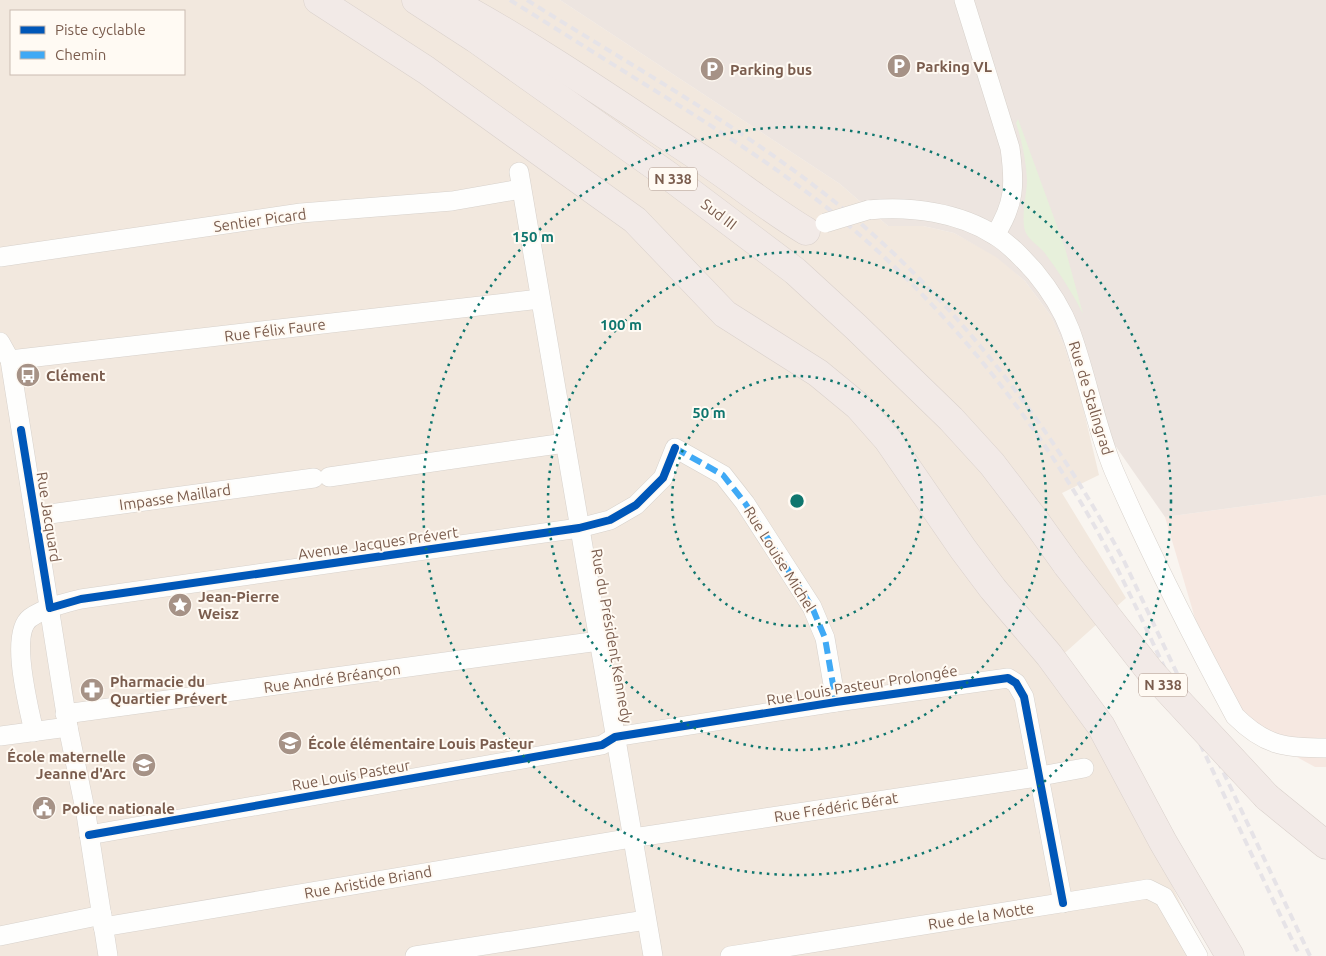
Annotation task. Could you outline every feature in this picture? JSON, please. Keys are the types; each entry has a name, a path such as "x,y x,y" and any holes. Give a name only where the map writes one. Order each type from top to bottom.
{"highway":[{"path":"318,0 426,70 635,220 725,314 818,372 858,406 888,440 968,556 1049,655 1101,726 1163,842 1230,956"},
{"name":"Sud III","path":"416,0 476,39 669,176 795,271 856,327 951,419 992,464 1067,565 1150,671 1267,797"},
{"path":"449,0 549,58 785,218 816,227"},
{"path":"1267,797 1326,831"},
{"name":"N 338","path":"1267,797 1326,845"}],"street":[{"path":"964,0 1008,140 1012,166 1013,189 1011,204 996,236"},
{"name":"Sentier Picard","path":"0,257 301,213 452,201 520,180"},
{"name":"Rue du Président Kennedy","path":"520,180 653,956"},
{"name":"Rue de Stalingrad","path":"816,227 868,210 905,208 965,222 996,236 1022,257 1049,290 1062,312 1070,330 1102,440 1120,484 1172,594 1235,716 1249,730 1262,738 1282,745 1321,748"},
{"name":"Rue Félix Faure","path":"10,360 540,299"},
{"name":"Rue Jacquard","path":"0,342 10,360 50,608"},
{"name":"Impasse Maillard","path":"35,516 565,443"},
{"name":"Avenue Jacques Prévert","path":"34,732 23,676 20,638 22,627 29,619 50,608 81,599 579,528 610,520 636,505 663,478 675,448"},
{"name":"Rue Louise Michel","path":"675,448 722,475 745,503 812,607 825,638 836,702"},
{"path":"50,608 66,721 86,814 108,956"},
{"name":"Rue André Bréançon","path":"66,721 598,641"},
{"name":"Rue Louis Pasteur Prolongée","path":"615,737 836,702 1008,678 1016,683 1024,697 1040,776"},
{"path":"0,736 34,732 66,721"},
{"name":"Rue Louis Pasteur","path":"89,835 602,745 615,737"},
{"name":"Rue Frédéric Bérat","path":"632,838 1084,768"},
{"path":"1040,776 1063,903"},
{"name":"Rue Aristide Briand","path":"0,936 632,838"},
{"name":"Rue de la Motte","path":"730,956 1148,889 1164,897 1198,956"},
{"path":"415,956 646,920"}],"shaded area":[{"path":"0,0 560,0 840,184 888,226 923,226 954,233 996,256 1025,281 1051,316 1064,345 1080,395 1099,475 1062,493 1126,598 1048,668 1106,749 1206,956 0,956"},
{"path":"560,0 1326,0 1326,495 1165,517 1080,395 1064,345 1051,316 1025,281 996,257 954,233 923,226 888,226 840,184"},
{"path":"1326,495 1326,767 1315,767 1264,739 1221,706 1165,517"}],"green space":[{"path":"1018,119 1065,248 1083,314 1055,267 1044,252 1029,238 1024,228 1027,180 1026,165 1016,123"}],"railway":[{"path":"510,0 733,140 817,200 900,272 984,365 1035,431 1080,501 1105,545 1300,956"},
{"path":"527,0 723,121 835,202 921,280 960,322 997,367 1065,461 1124,561 1310,956"}],"marked path":[{"path":"675,448 723,475 745,503 812,607 825,638 836,702"}],"cycle path":[{"path":"21,430 50,608 81,599 579,528 610,520 636,505 663,478 675,448"},
{"path":"89,835 602,745 615,737 836,702 1008,678 1016,683 1024,697 1063,903"}],"place":[{"name":"Parking VL","path":"899,66"},
{"name":"Parking bus","path":"712,69"},
{"name":"Clément","path":"28,375"},
{"name":"Jean-Pierre Weisz","path":"180,605"},
{"name":"Pharmacie du Quartier Prévert","path":"92,690"},
{"name":"École élémentaire Louis Pasteur","path":"290,743"},
{"name":"École maternelle Jeanne d'Arc","path":"144,765"},
{"name":"Police nationale","path":"44,808"}]}
